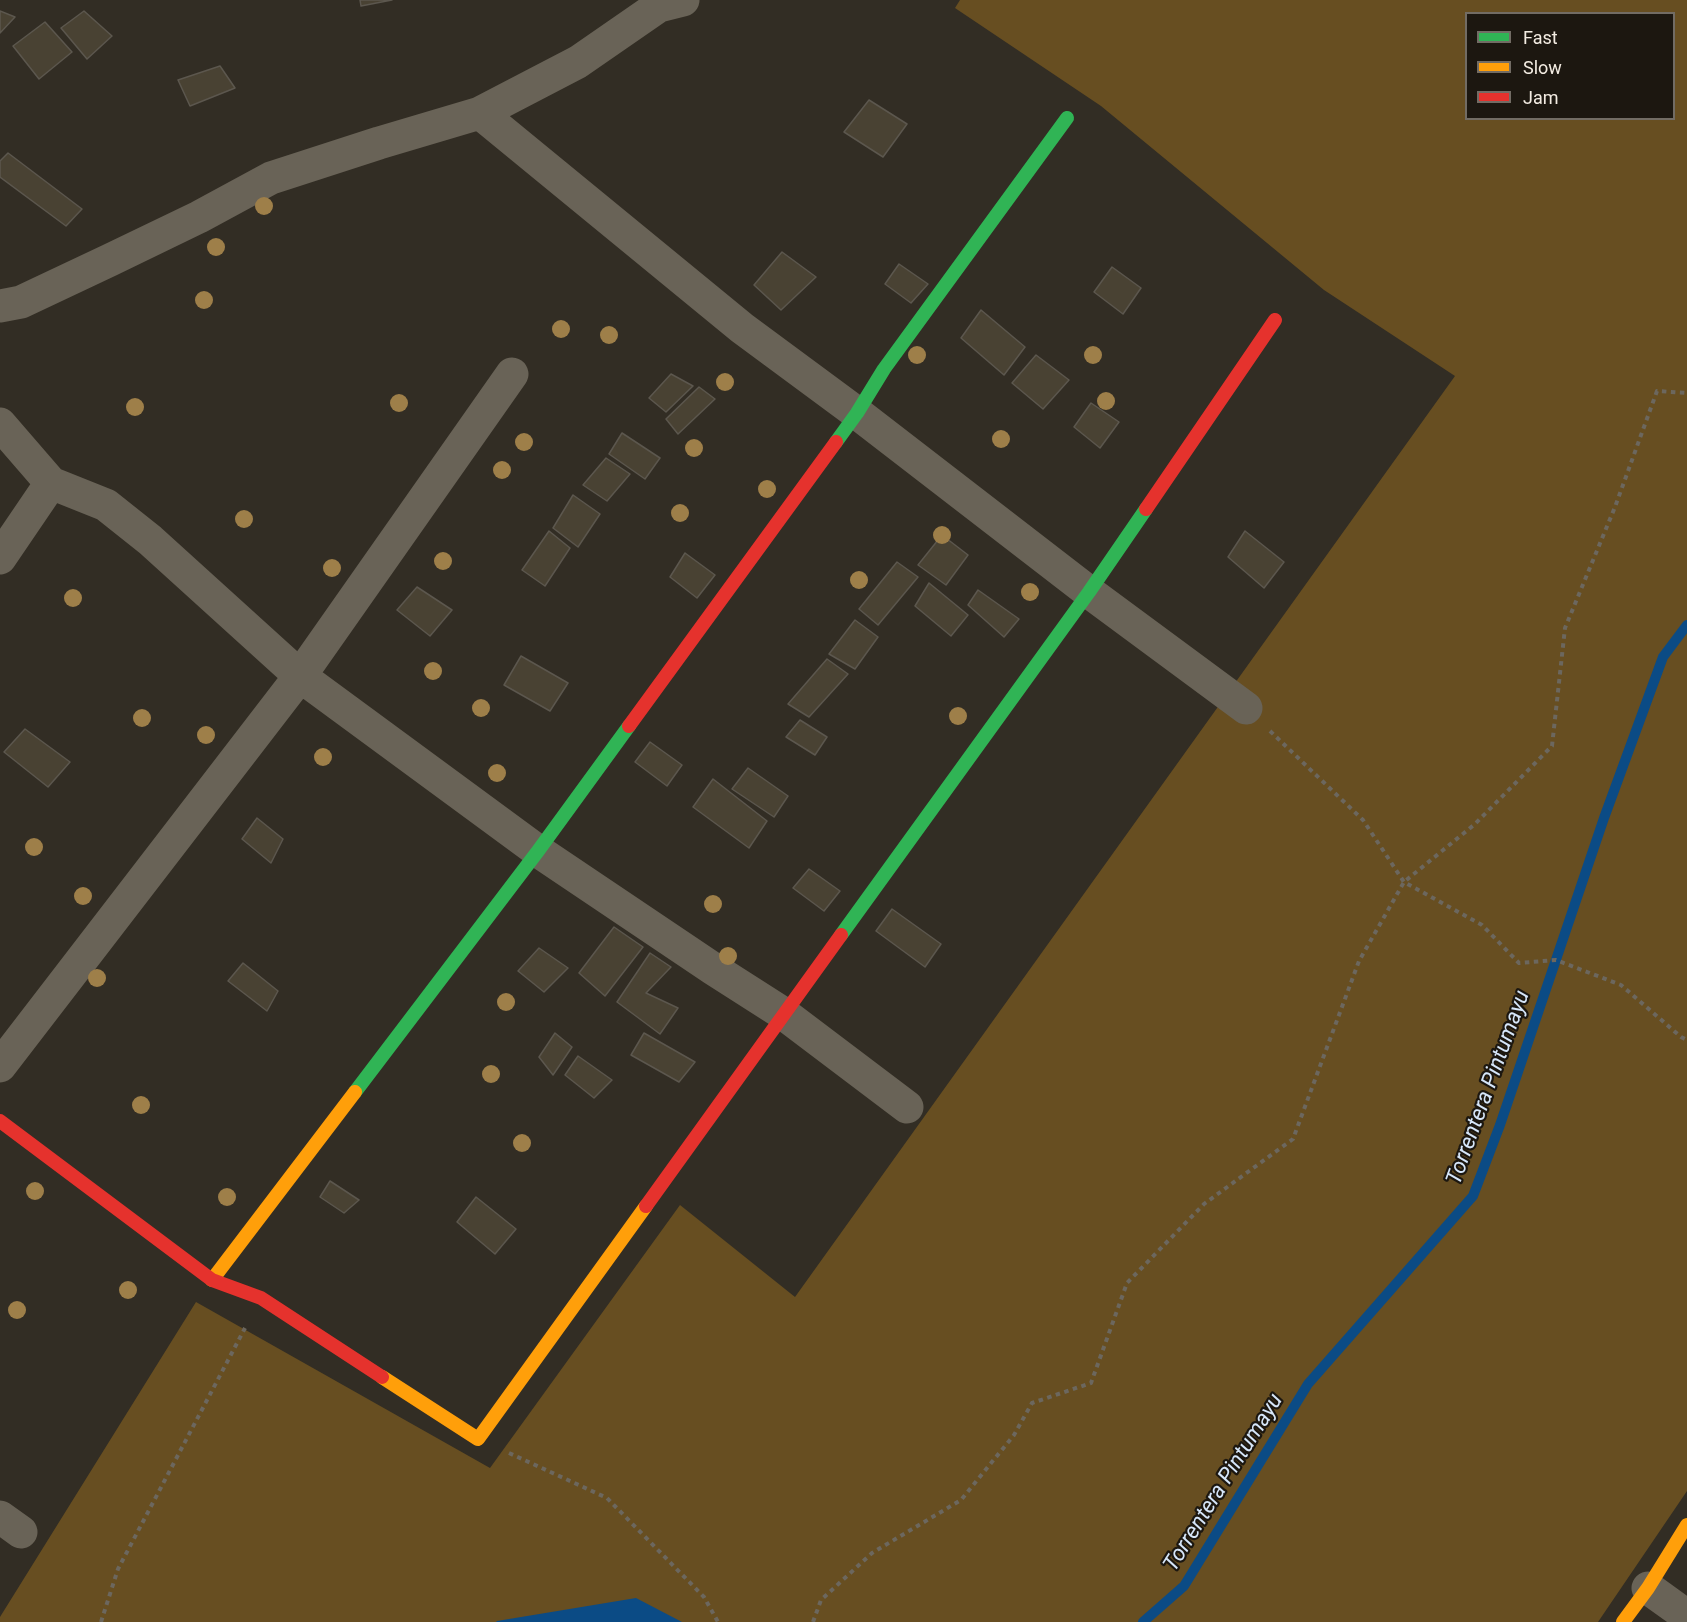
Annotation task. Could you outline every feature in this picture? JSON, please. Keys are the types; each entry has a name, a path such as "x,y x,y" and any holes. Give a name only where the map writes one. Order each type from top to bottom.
{"street":[{"path":"0,306 21,302 110,260 199,217 271,177 379,142 480,113 578,62 659,6 683,0"},
{"path":"480,113 742,328 857,413 1089,592 1246,708"},
{"path":"212,1280 538,851 857,413 884,369 1067,118"},
{"path":"0,1121 212,1280 261,1298 478,1439 1089,592 1275,320"},
{"path":"0,1066 300,676 512,374"},
{"path":"0,424 51,483 106,505 150,540 300,676 538,851 784,1014 908,1107"},
{"path":"0,558 51,483"},
{"path":"1623,1622 1648,1588 1687,1525"},
{"path":"1648,1588 1687,1616"}],"path":[{"path":"813,1622 821,1600 872,1553 961,1500 1014,1435 1032,1403 1091,1383 1127,1283 1204,1204 1293,1139 1359,961 1404,882 1475,824 1552,746 1565,628 1615,507 1657,391 1687,393"},
{"path":"1246,708 1363,819 1404,882 1482,925 1519,963 1556,960 1620,985 1687,1040"},
{"path":"101,1622 118,1569 261,1298"},
{"path":"478,1439 607,1498 704,1597 718,1622"}],"shaded area":[{"path":"960,0 1687,0 1687,1491 1598,1622 0,1622 0,1617 196,1302 490,1468 680,1205 795,1297 1455,376 1324,290 1101,106 955,8"}],"water":[{"path":"636,1598 682,1622 496,1622 497,1621"}],"building":[{"path":"360,0 392,0 361,6"},
{"path":"0,11 15,17 0,33"},
{"path":"84,11 112,36 87,59 61,28"},
{"path":"45,22 72,52 39,79 13,46"},
{"path":"220,66 235,88 190,106 178,80"},
{"path":"869,100 907,124 883,157 844,132"},
{"path":"8,153 82,209 66,226 0,177 0,161"},
{"path":"782,252 816,277 781,310 754,285"},
{"path":"899,264 928,284 911,303 885,284"},
{"path":"1112,267 1141,288 1123,314 1094,292"},
{"path":"981,310 1025,347 1004,375 961,338"},
{"path":"1036,355 1069,380 1043,409 1012,383"},
{"path":"671,374 693,386 666,412 649,398"},
{"path":"699,387 715,399 678,434 666,419"},
{"path":"1091,403 1119,422 1100,448 1074,427"},
{"path":"622,433 660,458 645,479 609,454"},
{"path":"606,458 630,474 607,501 583,485"},
{"path":"573,495 600,514 578,547 553,528"},
{"path":"549,531 570,548 545,586 522,570"},
{"path":"1245,531 1284,562 1264,588 1228,557"},
{"path":"942,535 968,555 946,585 918,565"},
{"path":"685,553 715,575 697,598 670,577"},
{"path":"897,562 918,577 878,625 859,609"},
{"path":"929,583 968,615 951,636 915,606"},
{"path":"417,587 452,610 430,636 397,610"},
{"path":"978,590 1019,619 1004,637 968,605"},
{"path":"855,620 878,637 855,669 829,654"},
{"path":"521,656 568,683 550,711 504,685"},
{"path":"827,659 848,674 809,717 788,704"},
{"path":"800,720 827,737 815,755 786,737"},
{"path":"25,729 70,762 48,787 4,752"},
{"path":"650,742 682,765 667,786 635,762"},
{"path":"748,768 788,796 774,817 732,789"},
{"path":"713,779 767,821 749,848 693,807"},
{"path":"257,818 283,839 271,863 242,839"},
{"path":"809,869 840,891 824,911 793,888"},
{"path":"892,909 941,944 925,967 876,931"},
{"path":"614,927 643,947 605,996 579,973"},
{"path":"539,948 568,968 544,992 518,971"},
{"path":"650,953 671,967 646,993 678,1008 660,1034 617,1002"},
{"path":"243,963 278,991 267,1011 228,981"},
{"path":"555,1033 572,1047 553,1075 539,1057"},
{"path":"644,1033 695,1062 679,1082 631,1055"},
{"path":"578,1056 612,1080 594,1098 565,1075"},
{"path":"330,1181 359,1200 344,1213 320,1197"},
{"path":"476,1197 516,1229 495,1254 457,1222"}],"waterway":[{"name":"Torrentera Pintumayu","path":"1143,1622 1184,1586 1308,1384 1473,1196 1500,1125 1604,818 1663,657 1687,625"}],"traffic: fast":[{"path":"836,442 884,369 1067,118"},
{"path":"841,935 1089,592 1146,509"},
{"path":"355,1092 538,851 629,726"}],"traffic: slow":[{"path":"212,1280 355,1092"},
{"path":"382,1377 478,1439 646,1206"},
{"path":"1623,1622 1648,1588 1687,1525"}],"traffic: jam":[{"path":"1146,509 1275,320"},
{"path":"629,726 836,442"},
{"path":"646,1206 841,935"},
{"path":"0,1121 212,1280 261,1298 382,1377"}]}
